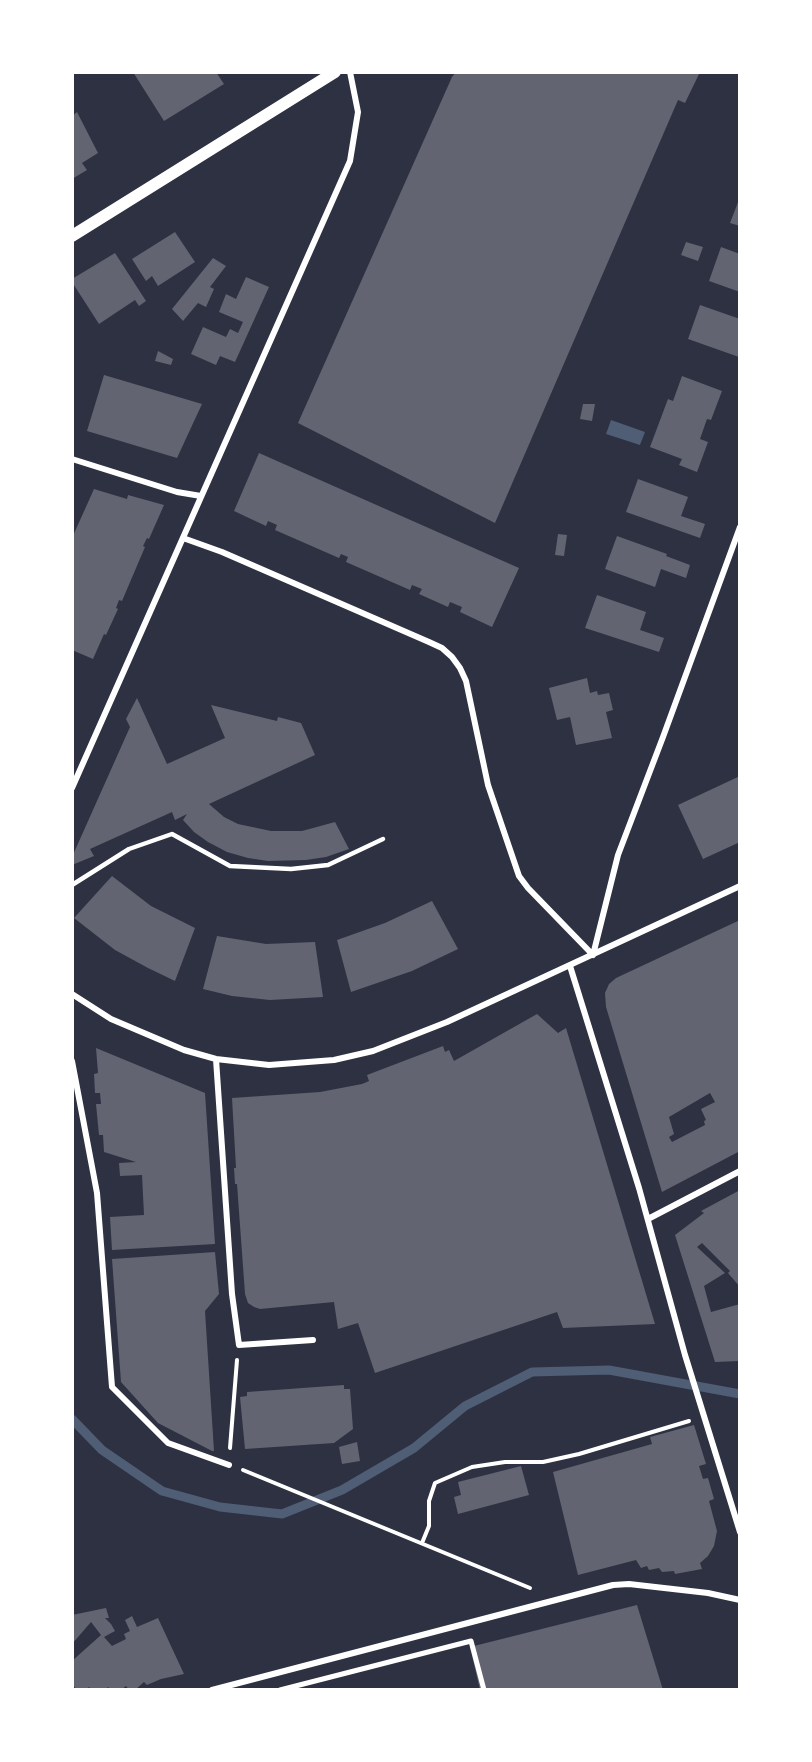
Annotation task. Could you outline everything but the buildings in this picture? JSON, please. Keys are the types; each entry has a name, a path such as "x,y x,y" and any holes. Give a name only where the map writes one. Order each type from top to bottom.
{"main road":[{"path":"72,236 335,72"}],"street":[{"path":"72,788 350,161 358,112 350,72"},
{"path":"72,459 177,492 201,496"},
{"path":"594,955 618,855 740,527"},
{"path":"183,538 222,552 436,645 452,657 466,681 488,785 519,876 594,955"},
{"path":"72,994 111,1019 184,1050 216,1059 269,1065 334,1060 373,1051 447,1022 740,886"},
{"path":"570,966 648,1219 686,1355 740,1532"},
{"path":"216,1059 238,1345 313,1340"},
{"path":"72,1061 97,1192 112,1387 168,1443 229,1465"},
{"path":"648,1219 740,1171"},
{"path":"212,1690 613,1585 628,1584 708,1593 740,1600"},
{"path":"280,1690 471,1641 484,1690"}],"lane":[{"path":"72,885 129,849 172,834 230,866 291,869 328,865 383,839"}],"path":[{"path":"238,1345 229,1465 269,1479 559,1598"},
{"path":"422,1543 429,1526 429,1501 435,1483 472,1467 505,1462 543,1462 579,1454 690,1420 710,1430"}],"water":[{"path":"611,420 645,432 640,445 606,434"}],"waterway":[{"path":"72,1419 102,1450 162,1491 220,1507 282,1514 342,1490 414,1448 465,1406 532,1372 609,1370 740,1394"}]}
